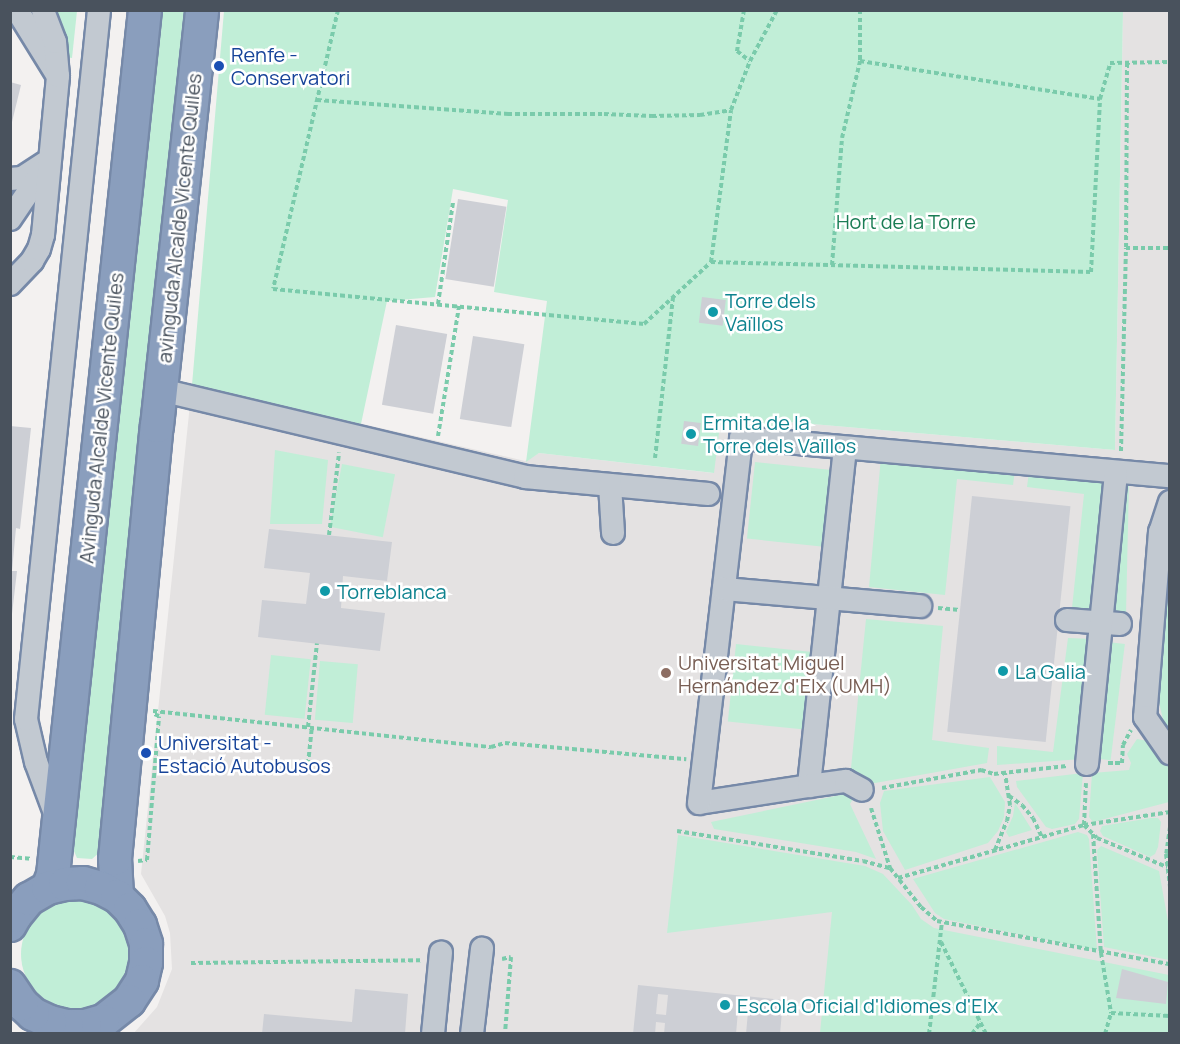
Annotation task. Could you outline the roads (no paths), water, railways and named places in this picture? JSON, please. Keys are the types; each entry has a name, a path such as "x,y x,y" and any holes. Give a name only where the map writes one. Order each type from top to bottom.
{"highway":[{"name":"Avinguda Alcalde Vicente Quiles","path":"58,825 145,10"},
{"name":"avinguda Alcalde Vicente Quiles","path":"117,896 114,859 157,426 202,10"},
{"path":"48,888 53,875 58,825"},
{"path":"10,925 29,899 48,888 83,883 117,896 130,909 140,925 146,944 146,963 142,981 132,998 100,1027 67,1026 50,1022 21,1003"}],"street":[{"path":"17,10 58,76"},
{"path":"10,284 39,249 51,158 58,76 55,42 43,10"},
{"path":"58,825 48,789 36,762 26,719 99,10"},
{"path":"10,219 16,185 51,158"},
{"path":"16,185 33,200 42,222"},
{"path":"161,390 525,477 708,494"},
{"path":"862,790 846,782 699,803 741,438 844,448 1118,465 1170,476"},
{"path":"808,786 844,448"},
{"path":"1087,764 1111,624 1118,465"},
{"path":"610,485 613,533"},
{"path":"1170,502 1160,532 1144,717 1170,753"},
{"path":"724,589 920,606"},
{"path":"1067,620 1111,624"},
{"path":"472,1034 482,949"},
{"path":"433,1034 437,990 436,956"},
{"path":"437,990 448,982 456,980 464,982 477,993"}],"place":[{"name":"Renfe - Conservatori","path":"219,66"},
{"name":"Torre dels Vaïllos","path":"713,312"},
{"name":"Ermita de la Torre dels Vaïllos","path":"691,434"},
{"name":"Torreblanca","path":"325,591"},
{"name":"La Galia","path":"1003,671"},
{"name":"Universitat Miguel Hernández d'Elx (UMH)","path":"666,673"},
{"name":"Universitat - Estació Autobusos","path":"146,753"},
{"name":"Escola Oficial d'Idiomes d'Elx","path":"725,1005"}],"park label":[{"name":"Hort de la Torre","path":"906,221"}]}
